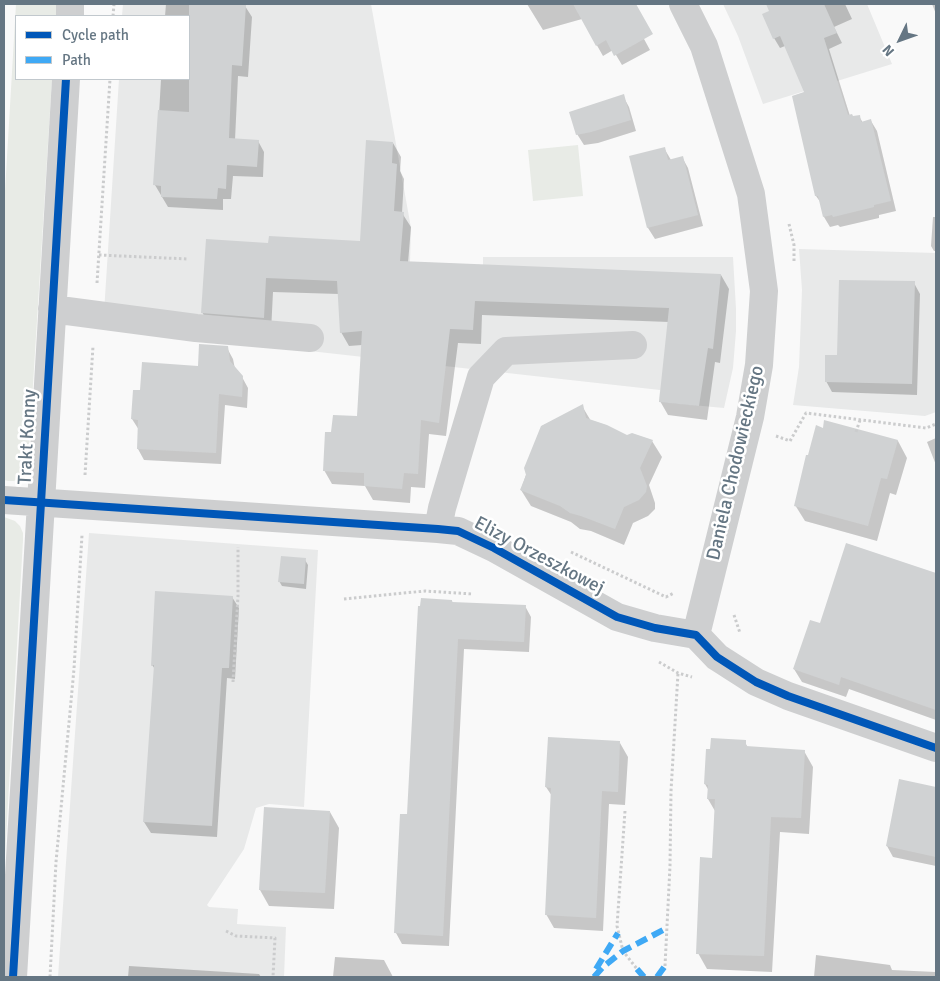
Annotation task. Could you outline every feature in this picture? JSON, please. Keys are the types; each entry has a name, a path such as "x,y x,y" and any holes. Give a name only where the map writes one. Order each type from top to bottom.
{"street":[{"name":"Daniela Chodowieckiego","path":"682,4 704,46 751,194 764,291 759,365 750,417 696,634"},
{"name":"Trakt Konny","path":"13,977 66,80"},
{"path":"52,309 196,328 310,338"},
{"path":"438,529 442,508 481,377 506,351 633,345"},
{"name":"Elizy Orzeszkowej","path":"4,500 458,531 494,548 617,617 655,628 696,634"},
{"path":"696,634 717,657 756,682 788,696 936,748"}],"path":[{"path":"99,255 188,259"},
{"path":"772,435 790,441 806,413 926,428 936,424"},
{"path":"856,432 860,420"},
{"path":"50,977 56,862 74,669 82,533 87,530"},
{"path":"233,682 238,596 238,544"},
{"path":"344,599 425,590 473,594"},
{"path":"652,658 678,673 697,678"},
{"path":"664,966 678,673"},
{"path":"625,811 616,926 623,951 637,970"},
{"path":"226,931 236,936 275,938 273,977"}],"shaded area":[{"path":"16,4 57,4 56,15 15,15"},
{"path":"123,4 371,4 411,228 410,262 483,265 483,257 733,257 736,331 733,368 724,408 659,402 660,390 103,328 119,80 190,80 190,15 122,15"},
{"path":"723,4 867,4 892,64 763,104 738,36"},
{"path":"15,21 15,80 52,80 28,465 25,474 14,481 4,480 4,208"},
{"path":"578,145 583,196 533,201 528,150"},
{"path":"799,249 936,253 936,412 925,416 793,405 799,367 802,290"},
{"path":"4,517 15,521 20,526 23,540 4,873"},
{"path":"89,533 318,550 304,807 269,804 256,808 244,849 207,905 209,907 238,909 237,924 286,927 284,977 58,977"}],"building":[{"path":"189,4 246,5 242,66 232,65 229,138 259,140 257,167 227,165 226,189 218,188 217,199 161,197 161,186 153,185 158,110 189,112"},
{"path":"573,4 636,4 653,34 614,56 606,40 596,46"},
{"path":"766,4 824,4 837,33 824,38 848,115 860,115 861,122 871,119 891,201 833,217 832,215 823,217 818,196 815,196 792,96 804,92 780,36 773,39 762,14 769,11"},
{"path":"624,94 631,120 576,135 569,112"},
{"path":"366,140 393,142 392,163 397,164 394,211 404,212 400,261 721,274 713,349 708,348 699,406 659,402 669,308 475,301 473,330 450,329 439,423 421,420 418,474 404,473 402,489 364,486 364,473 323,471 325,432 331,432 333,415 357,416 362,331 340,333 337,281 266,278 264,318 201,313 206,239 268,243 269,236 360,241"},
{"path":"665,147 668,160 683,156 698,215 647,228 629,156"},
{"path":"839,280 915,281 912,384 825,382 825,355 837,355"},
{"path":"199,344 228,346 230,361 243,376 242,397 219,394 216,453 137,449 138,420 131,419 133,390 140,390 142,362 198,366"},
{"path":"583,404 586,418 607,425 627,435 632,433 653,440 640,468 647,486 646,492 639,500 624,507 615,529 570,513 560,506 520,490 526,475 524,468 541,426"},
{"path":"824,420 898,440 887,479 881,478 868,526 794,506 806,455 808,455 816,425 823,428"},
{"path":"846,543 936,573 936,710 841,677 839,685 793,669 810,620 820,623"},
{"path":"281,556 306,558 304,584 278,582"},
{"path":"155,591 233,596 229,668 222,668 212,826 143,822 154,665 151,666"},
{"path":"421,598 452,600 452,602 526,605 524,642 458,639 443,936 394,933 400,814 407,814 418,606 420,606"},
{"path":"548,737 620,741 618,792 602,791 596,918 545,915 551,788 545,787"},
{"path":"711,738 746,740 746,746 805,750 801,818 771,817 764,956 696,954 700,857 712,858 715,799 707,799 708,785 704,784 706,749 710,749"},
{"path":"899,779 936,787 936,857 886,846"},
{"path":"264,807 330,811 325,893 259,890"}],"marked path":[{"path":"594,977 623,951 667,928"},
{"path":"596,969 618,933"},
{"path":"657,977 665,966"},
{"path":"637,969 644,977"}],"cycle path":[{"path":"13,977 66,80"},
{"path":"4,500 458,531 494,548 617,617 655,628 696,635 717,657 756,682 788,696 936,748"}]}
